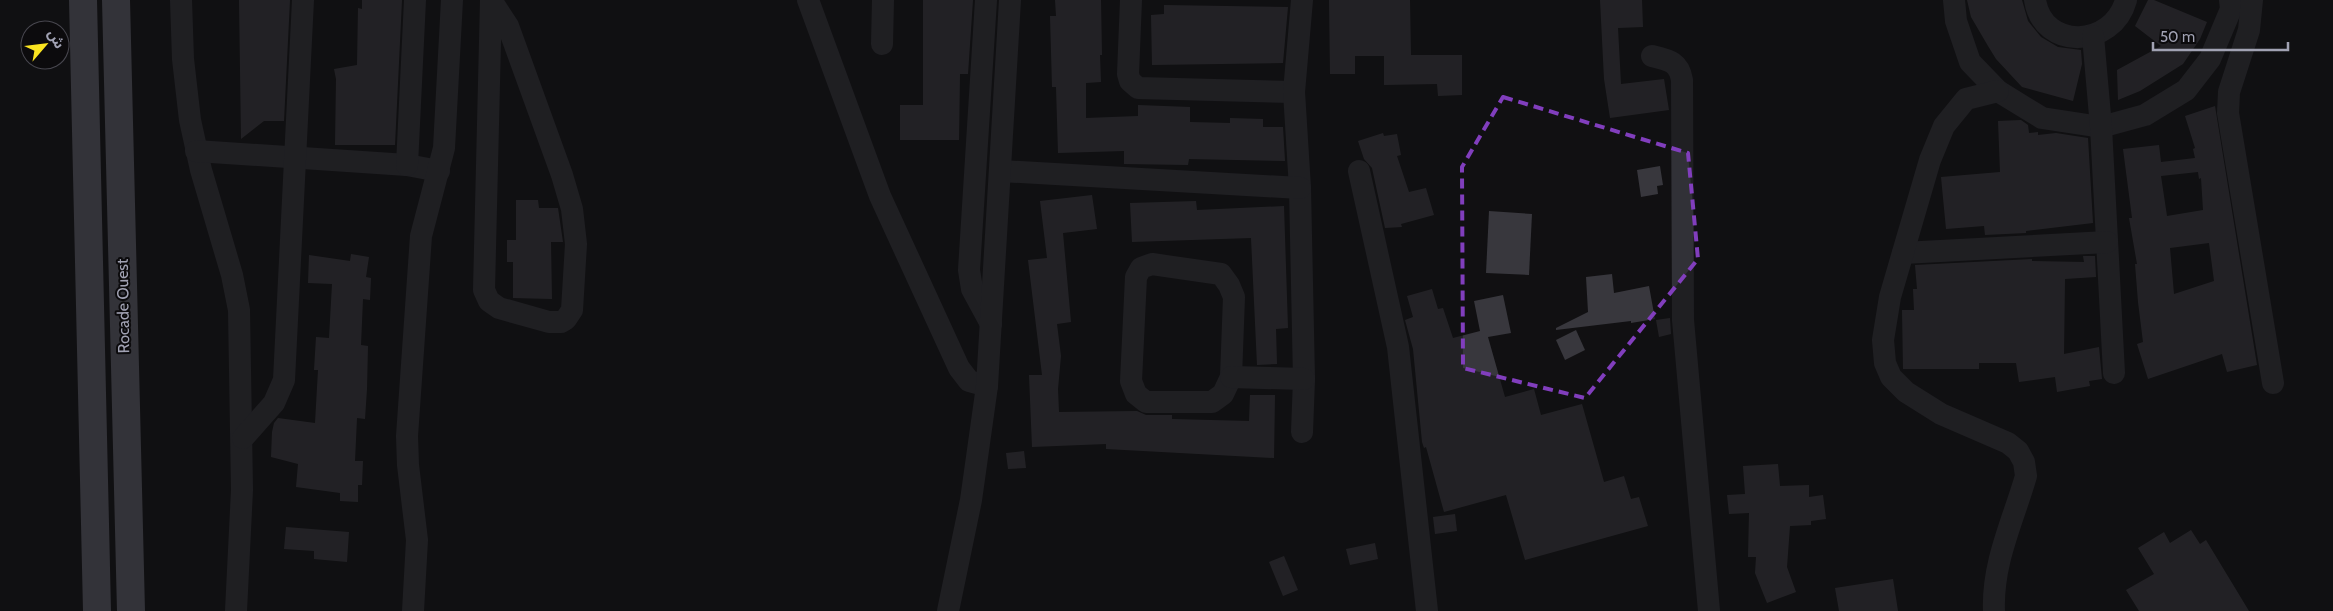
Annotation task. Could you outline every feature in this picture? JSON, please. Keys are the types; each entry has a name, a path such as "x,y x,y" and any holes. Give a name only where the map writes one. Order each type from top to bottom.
{"highway":[{"name":"Rocade Ouest","path":"83,0 97,611"},
{"name":"Rocade Ouest","path":"116,0 131,611"}],"street":[{"path":"180,0 186,91 196,151 236,293 240,328 243,438 236,611"},
{"path":"243,438 274,403 284,380 304,0"},
{"path":"407,165 415,0"},
{"path":"413,611 417,540 406,436 421,236 426,208 439,170 444,148 452,0"},
{"path":"491,0 508,26 562,175 572,209 576,244 572,304 570,315 561,322 549,322 499,308 489,301 484,290 491,0"},
{"path":"808,0 880,196 959,368 969,381 987,386"},
{"path":"882,44 883,0"},
{"path":"986,0 969,270 976,297 991,324"},
{"path":"948,611 971,500 987,386 1010,0"},
{"path":"1131,0 1128,74 1130,81 1138,88 1294,92"},
{"path":"1302,0 1294,92 1300,188 1304,379 1302,432"},
{"path":"1954,0 1956,21 1970,62 1998,91 2042,118 2100,127 2145,116 2186,90 2210,59 2231,9 2230,0"},
{"path":"2035,0 2040,14 2054,29 2072,37 2093,36 2112,26 2119,18 2126,0"},
{"path":"2252,0 2249,30 2229,92 2228,113 2273,383"},
{"path":"2093,36 2114,373"},
{"path":"1652,56 1671,60 1681,72 1682,80 1683,320 1709,611"},
{"path":"2210,59 2229,92"},
{"path":"1994,611 1993,595 1999,554 2026,476 2024,462 2018,451 2008,444 1940,414 1906,392 1891,377 1885,362 1884,340 1890,297 1902,253 1930,160 1944,126 1966,99 1998,91"},
{"path":"196,151 295,156 407,165 439,170"},
{"path":"1001,171 1300,188"},
{"path":"1359,171 1398,346 1427,611"},
{"path":"1902,253 2107,242"},
{"path":"1152,264 1221,274 1229,284 1234,297 1231,377 1223,394 1212,402 1146,402 1136,394 1131,382 1131,372 1136,277 1141,268 1152,264"},
{"path":"1231,377 1304,379"}],"highlighted area":[{"path":"1503,97 1688,153 1698,259 1585,398 1463,368 1462,167"}],"building":[{"path":"239,0 290,0 284,121 264,121 241,139"},
{"path":"362,0 402,0 395,145 335,145 336,79 334,69 357,65 358,8 362,9"},
{"path":"923,0 973,0 968,74 960,74 959,140 900,140 900,105 923,105"},
{"path":"1055,0 1101,0 1101,82 1086,83 1086,118 1138,116 1138,105 1190,107 1190,122 1230,123 1230,118 1263,119 1263,127 1283,127 1285,161 1189,159 1188,165 1124,164 1124,151 1058,153 1056,87 1052,87 1050,16 1056,16"},
{"path":"1329,0 1410,0 1411,55 1462,55 1462,95 1438,96 1437,84 1384,85 1384,56 1355,56 1355,74 1330,74"},
{"path":"1600,0 1642,0 1643,27 1618,28 1621,84 1664,79 1669,110 1610,118 1604,79"},
{"path":"1967,0 2022,0 2028,21 2041,37 2058,47 2081,50 2082,64 2073,101 2022,87 1996,59 1971,17"},
{"path":"2148,0 2154,0 2207,22 2200,39 2183,64 2140,91 2118,100 2117,70 2161,46 2135,26"},
{"path":"1164,5 1288,7 1283,63 1152,65 1151,15 1164,14"},
{"path":"2215,106 2257,365 2227,372 2222,354 2148,379 2137,344 2143,342 2135,264 2137,264 2129,218 2132,218 2123,149 2159,145 2161,162 2195,158 2193,149 2195,148 2185,116","holes":["2198,172 2199,179 2201,178 2203,210 2167,216 2161,176","2209,243 2214,281 2174,294 2170,248"]},
{"path":"2021,120 2028,125 2029,133 2038,132 2038,135 2056,133 2088,138 2093,223 2026,231 2026,233 1985,235 1984,226 1946,229 1941,177 2000,172 1998,121"},
{"path":"1383,133 1384,136 1397,134 1401,155 1397,156 1409,192 1426,188 1434,215 1401,224 1402,227 1385,228 1372,168 1364,159 1358,141"},
{"path":"1660,166 1663,185 1657,186 1658,194 1641,197 1637,170"},
{"path":"1092,195 1097,229 1063,233 1071,322 1057,324 1061,356 1058,389 1059,412 1137,411 1146,415 1172,415 1172,419 1249,421 1250,395 1275,395 1274,458 1106,449 1106,444 1032,447 1029,375 1042,375 1028,260 1047,258 1040,201"},
{"path":"516,200 538,200 539,208 558,208 563,242 551,242 552,299 513,298 513,262 507,262 507,240 516,240"},
{"path":"1196,201 1197,210 1284,206 1288,328 1276,329 1277,364 1257,365 1251,238 1132,242 1130,203"},
{"path":"1489,211 1532,214 1529,275 1486,273"},
{"path":"351,254 369,257 366,277 371,278 370,300 363,299 361,345 368,346 367,389 365,419 357,418 355,461 363,461 362,485 358,485 358,502 340,501 340,493 296,487 298,464 271,457 272,432 274,423 278,418 315,423 318,370 314,370 316,337 329,338 332,284 308,283 309,255 350,261"},
{"path":"2083,256 2095,256 2096,277 2065,279 2064,354 2099,347 2102,379 2089,381 2090,386 2057,392 2055,377 2019,382 2016,363 1979,363 1979,369 1903,369 1902,310 1914,310 1913,289 1917,289 1915,265 2032,259 2032,261 2084,262"},
{"path":"1612,274 1614,293 1649,286 1655,319 1556,330 1556,328 1588,312 1586,277"},
{"path":"1432,289 1438,309 1443,308 1453,338 1480,331 1474,301 1503,295 1511,333 1488,337 1505,397 1534,389 1541,415 1582,404 1604,482 1624,476 1631,499 1639,497 1648,526 1525,560 1506,495 1444,512 1426,447 1424,448 1422,442 1413,349 1405,320 1413,317 1407,296"},
{"path":"1670,318 1671,334 1659,337 1656,320"},
{"path":"1576,330 1585,350 1565,360 1556,340"},
{"path":"1024,451 1026,468 1008,469 1006,453"},
{"path":"1778,464 1780,486 1809,485 1809,497 1823,495 1826,519 1811,521 1811,525 1790,526 1787,567 1796,592 1767,603 1755,573 1756,557 1748,557 1749,513 1729,514 1727,495 1745,494 1743,466"},
{"path":"1455,514 1457,531 1435,534 1433,517"},
{"path":"286,527 349,532 347,562 314,559 314,551 284,549"},
{"path":"2191,530 2200,544 2206,540 2249,611 2139,611 2126,590 2154,574 2138,548 2164,532 2170,543"},
{"path":"1375,543 1378,559 1350,565 1346,549"},
{"path":"1284,556 1298,590 1283,596 1269,562"},
{"path":"1893,579 1898,611 1839,611 1835,588"}]}
